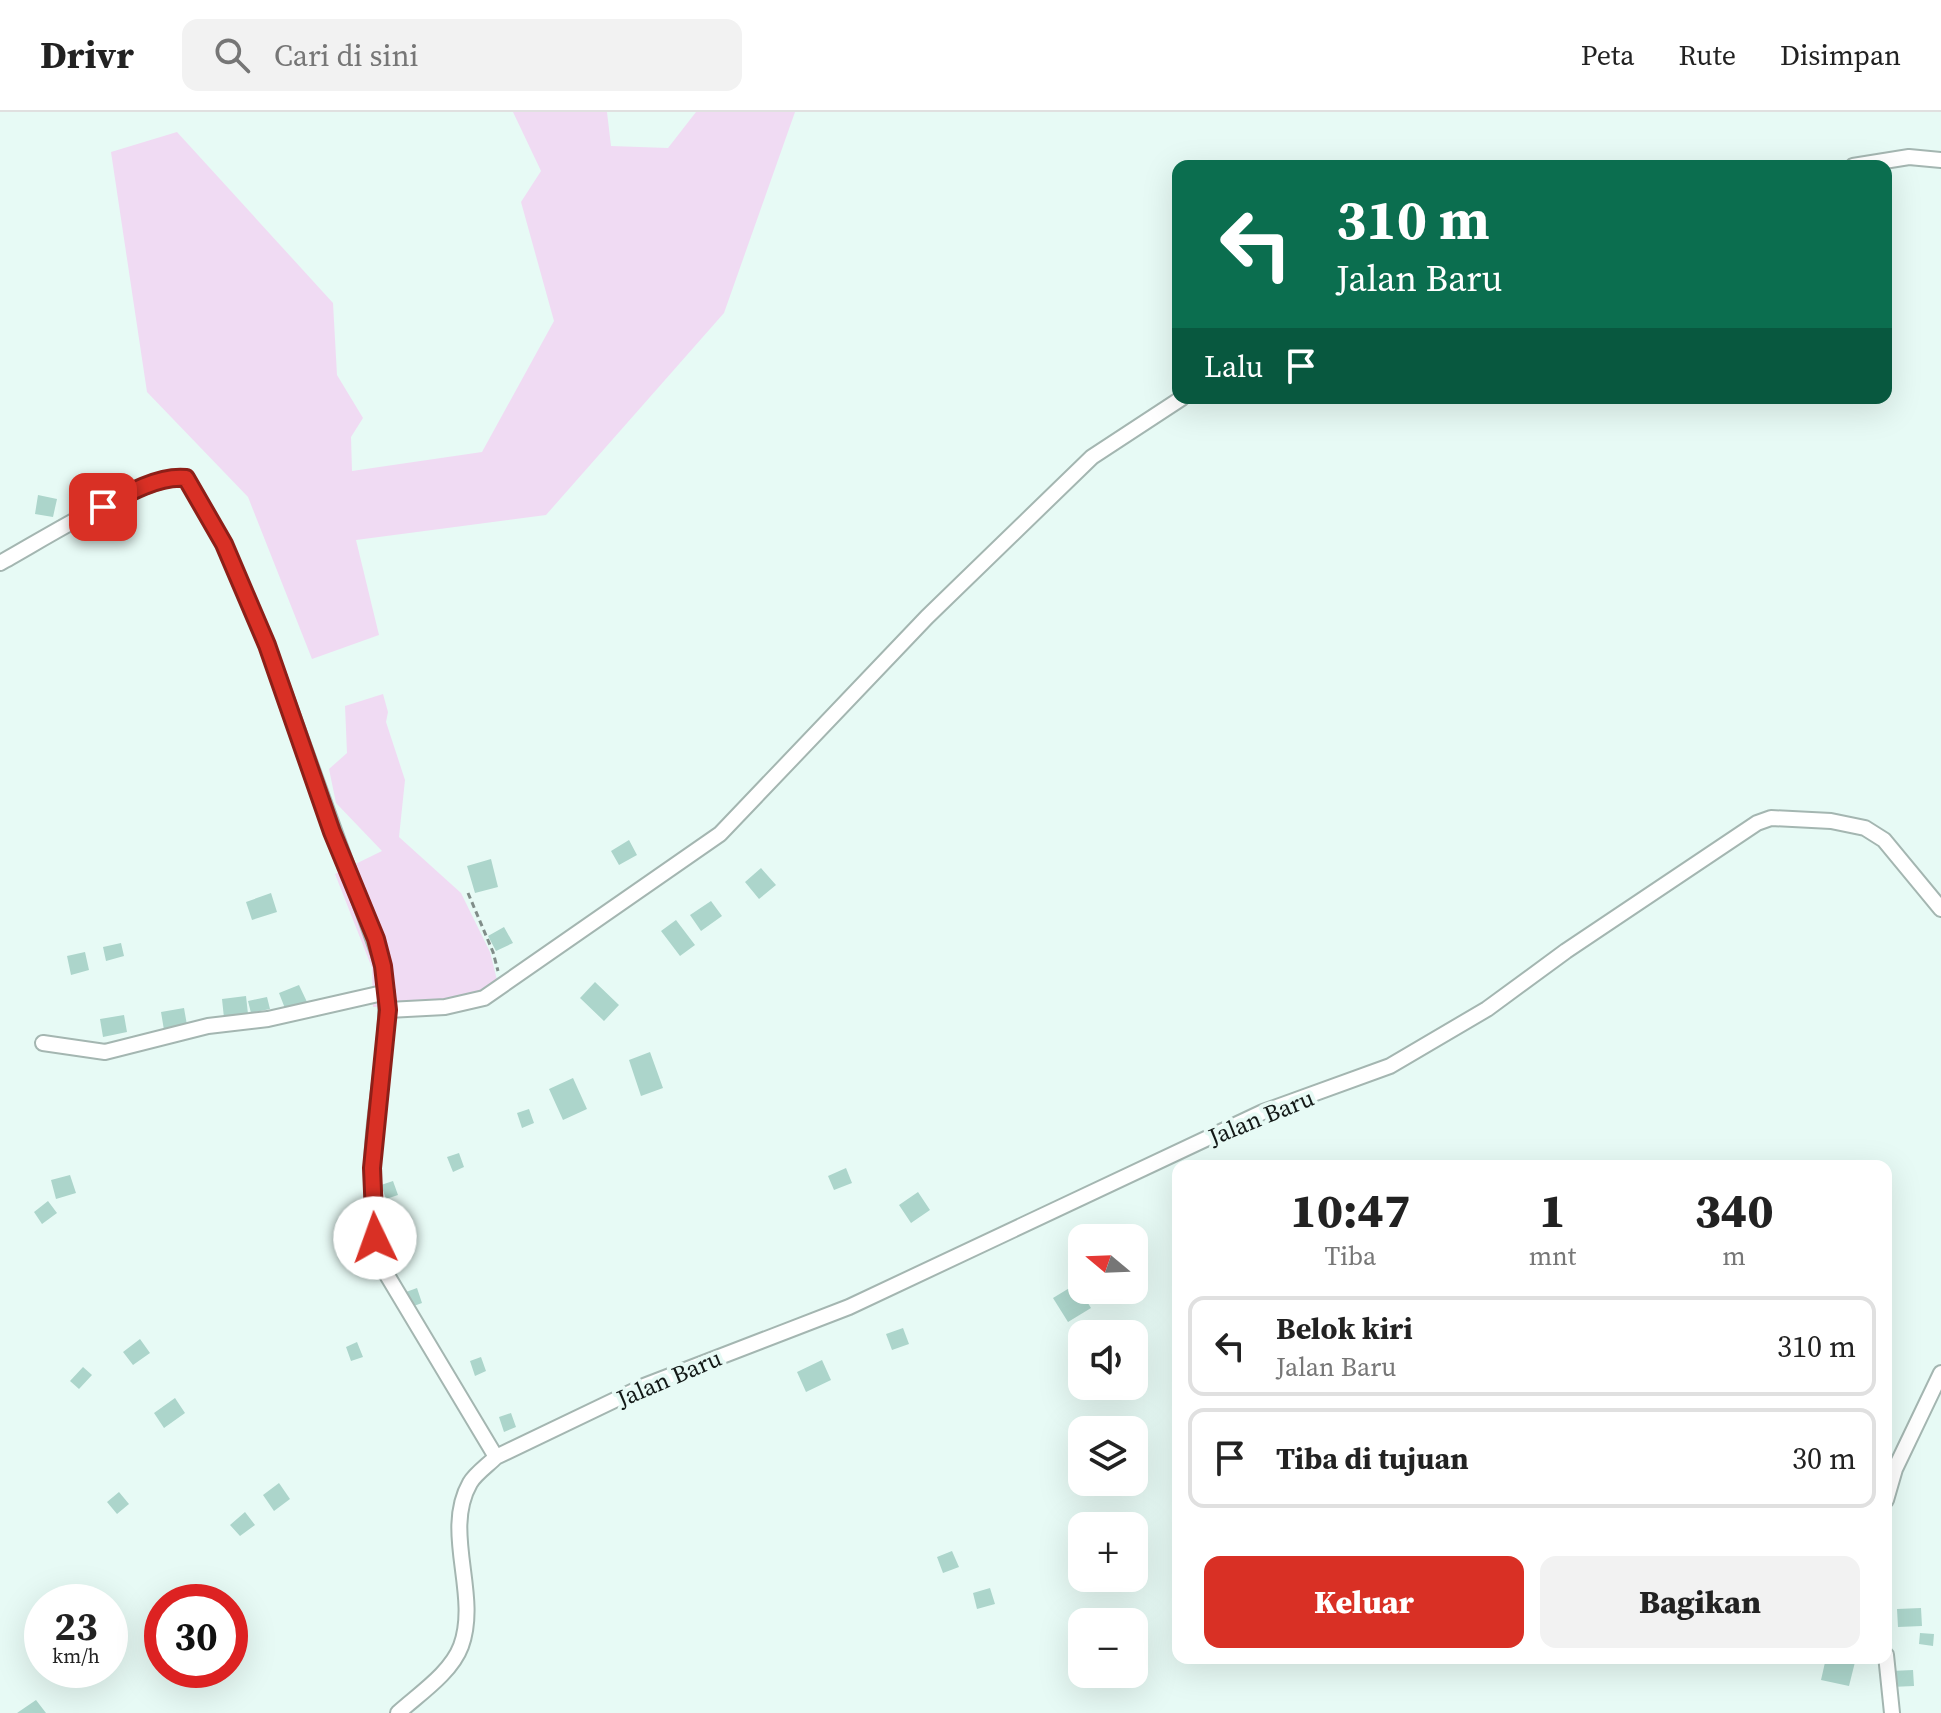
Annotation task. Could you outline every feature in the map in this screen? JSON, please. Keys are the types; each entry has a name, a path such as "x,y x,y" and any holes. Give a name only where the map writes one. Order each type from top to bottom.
{"street":[{"path":"1890,160 1909,157 1941,160"},
{"path":"388,1010 459,1004 484,998 720,834 927,617 1060,487 1092,457 1173,404"},
{"path":"0,563 128,493 175,477 186,478 224,544 267,645 332,832 376,939 388,1010 372,1168 375,1238 384,1270 401,1303 496,1457 471,1481 458,1514 465,1589 462,1645 454,1660 398,1713"},
{"name":"Jalan Baru","path":"496,1457 644,1386 849,1307 1263,1112 1390,1066 1487,1009 1566,951 1757,823 1771,818 1831,821 1865,828 1884,840 1941,909"},
{"path":"43,1043 105,1052 208,1026 268,1019 387,992"},
{"path":"1892,1479 1941,1373"},
{"path":"1925,1410 1941,1405"},
{"path":"1887,1664 1892,1713"}],"path":[{"path":"468,893 493,952 501,986"}],"shaded area":[{"path":"513,112 607,112 611,146 668,148 696,112 795,112 724,313 546,515 356,540 379,635 312,659 248,497 147,392 111,152 177,132 333,303 337,375 363,418 351,437 352,471 482,452 554,321 521,202 541,171"},
{"path":"383,694 388,712 386,722 405,780 399,837 461,893 490,952 498,984 454,1002 373,1007 372,968 335,874 382,851 336,803 329,769 347,753 345,706"}],"building":[{"path":"38,495 57,499 53,517 35,514"},
{"path":"629,840 637,855 619,865 611,851"},
{"path":"491,859 498,887 475,893 467,866"},
{"path":"761,868 776,885 759,899 745,882"},
{"path":"271,893 277,912 252,920 246,902"},
{"path":"711,901 722,916 701,931 690,915"},
{"path":"676,920 695,945 680,956 661,931"},
{"path":"504,927 513,943 496,951 488,936"},
{"path":"121,943 124,956 106,961 103,947"},
{"path":"85,952 89,970 71,975 67,956"},
{"path":"595,982 619,1005 604,1021 580,998"},
{"path":"299,985 307,1002 286,1011 279,993"},
{"path":"246,996 248,1014 224,1018 222,999"},
{"path":"267,997 270,1009 251,1013 248,1001"},
{"path":"184,1008 187,1025 164,1030 161,1012"},
{"path":"124,1015 127,1032 103,1037 100,1019"},
{"path":"650,1052 663,1088 641,1096 629,1060"},
{"path":"573,1078 587,1109 563,1120 549,1089"},
{"path":"529,1109 534,1123 522,1128 517,1113"},
{"path":"459,1153 464,1167 453,1172 447,1157"},
{"path":"846,1168 852,1183 834,1190 828,1176"},
{"path":"70,1175 76,1193 56,1199 51,1180"},
{"path":"393,1181 398,1195 386,1199 381,1185"},
{"path":"918,1192 930,1210 911,1223 899,1205"},
{"path":"48,1201 57,1213 42,1224 34,1212"},
{"path":"401,1241 406,1256 395,1260 390,1246"},
{"path":"417,1288 422,1303 411,1307 406,1292"},
{"path":"1068,1289 1068,1304 1088,1304 1091,1308 1068,1322 1053,1298"},
{"path":"903,1328 909,1344 892,1350 886,1334"},
{"path":"140,1339 150,1353 133,1365 123,1352"},
{"path":"357,1342 363,1357 351,1361 346,1347"},
{"path":"481,1357 486,1371 475,1376 470,1361"},
{"path":"822,1360 831,1380 806,1392 797,1372"},
{"path":"83,1367 92,1375 79,1389 70,1381"},
{"path":"175,1398 185,1413 164,1428 154,1413"},
{"path":"511,1413 516,1427 504,1432 499,1417"},
{"path":"279,1483 290,1499 274,1511 263,1495"},
{"path":"119,1492 129,1504 117,1514 107,1502"},
{"path":"245,1512 255,1525 240,1536 230,1525"},
{"path":"952,1551 959,1567 943,1573 937,1557"},
{"path":"990,1588 995,1604 977,1609 973,1593"},
{"path":"1921,1608 1922,1626 1898,1627 1897,1609"},
{"path":"1920,1633 1934,1634 1933,1646 1919,1644"},
{"path":"1825,1664 1854,1664 1849,1686 1821,1680"},
{"path":"1913,1670 1914,1686 1891,1687 1891,1671"},
{"path":"36,1700 46,1713 17,1713"}],"route":[{"path":"103,507 128,493 175,477 186,478 224,544 267,645 332,832 376,939 383,966 388,1010 374,1131 375,1238"}]}
